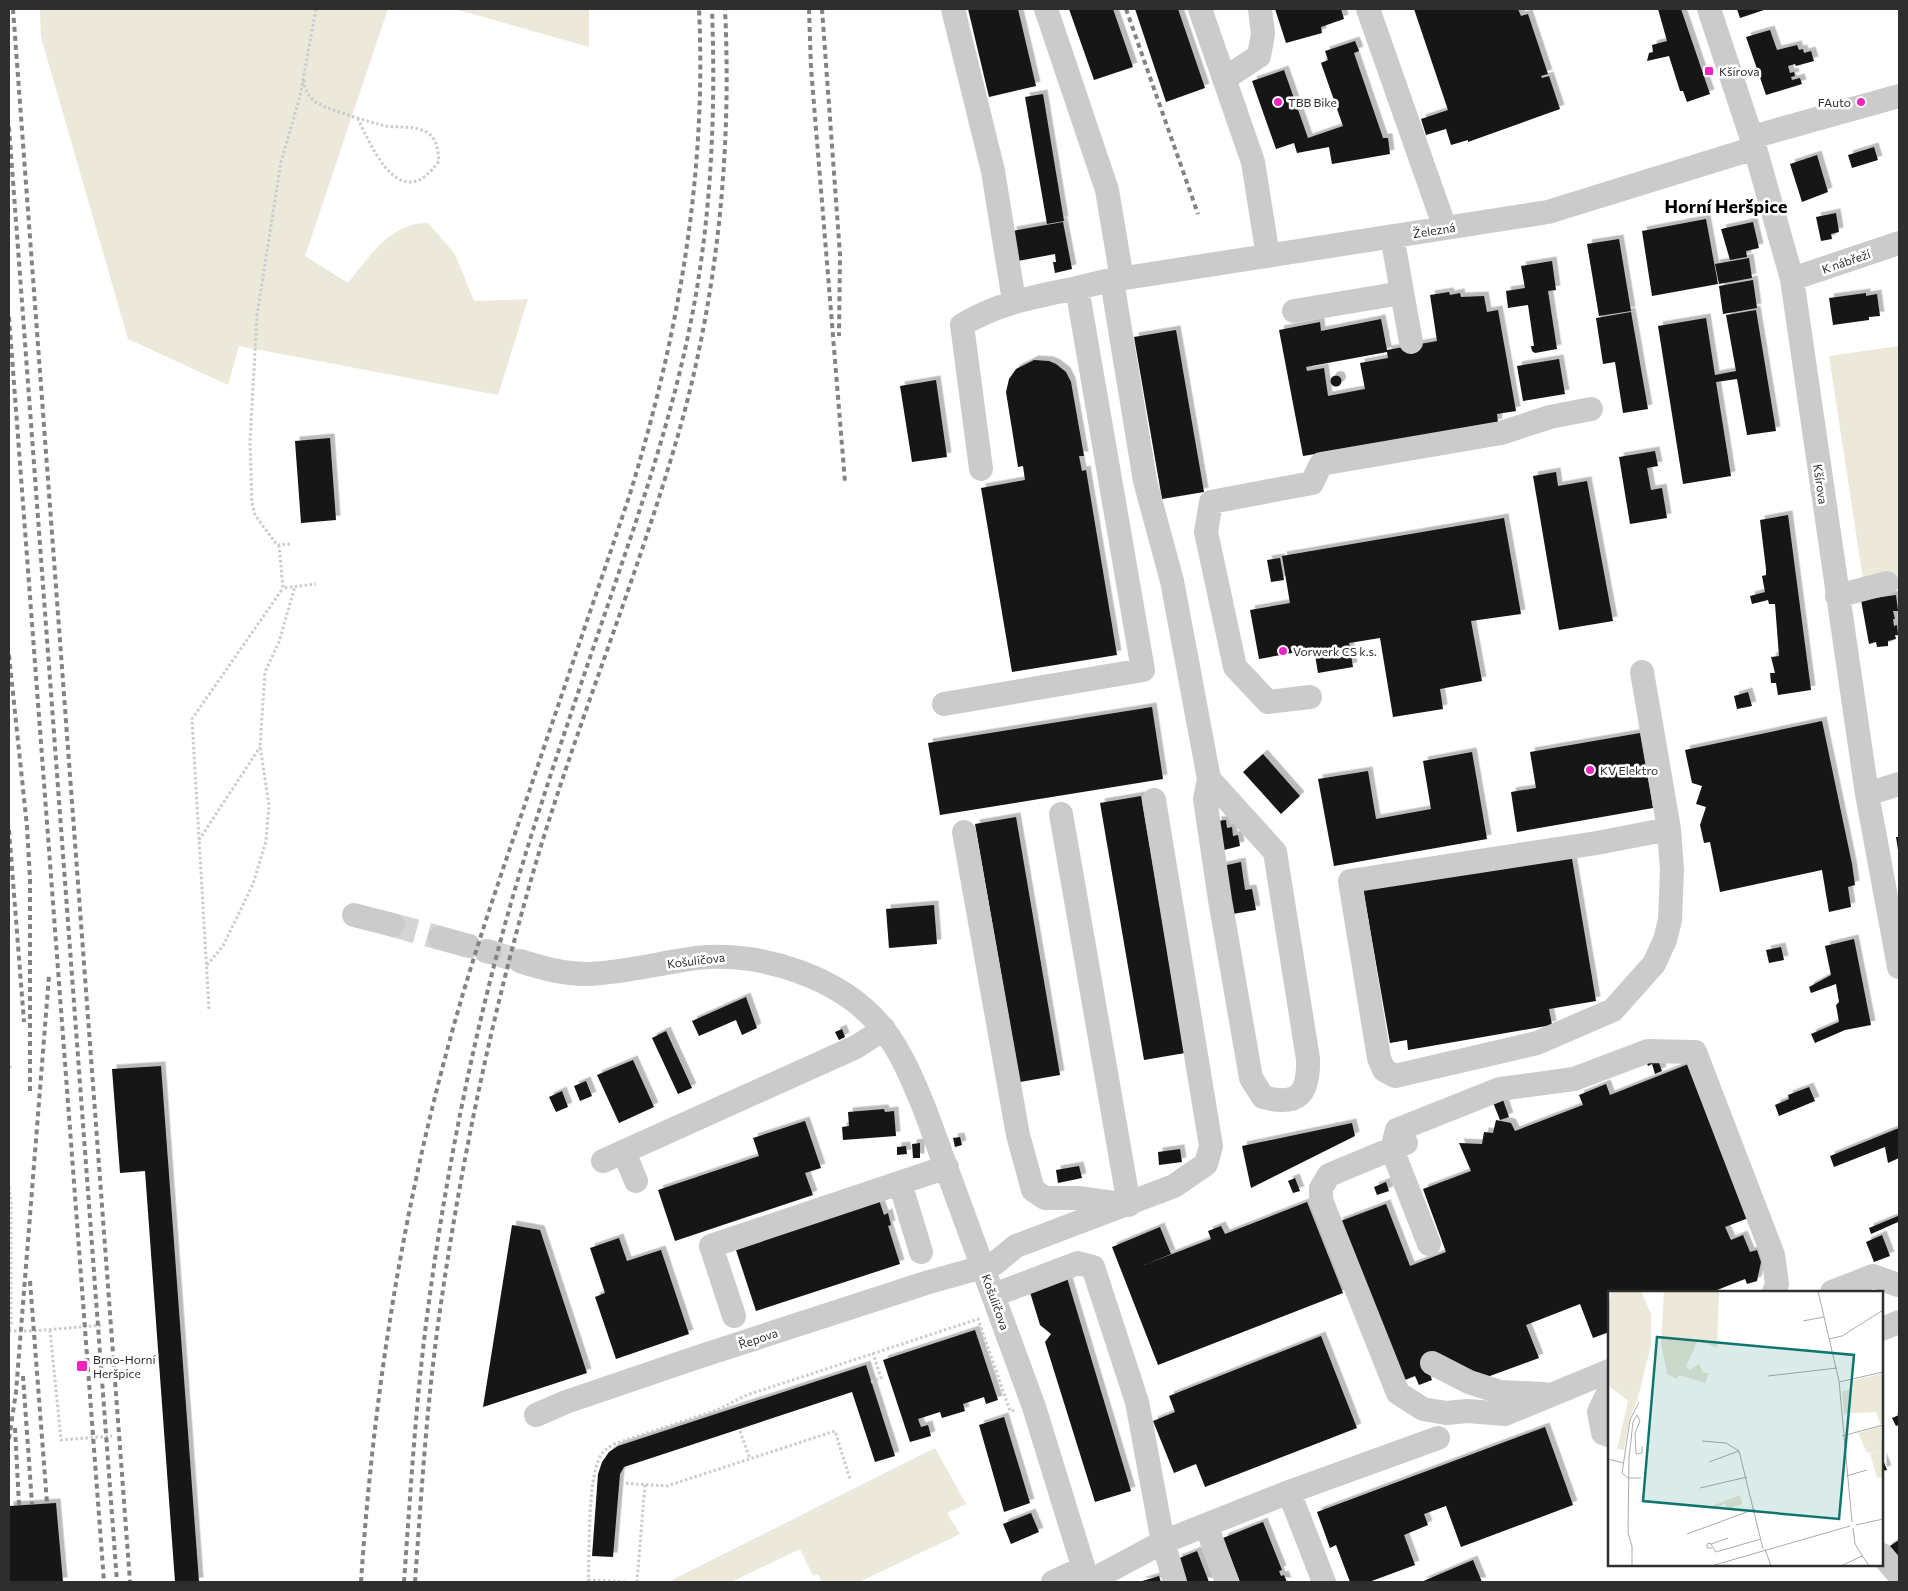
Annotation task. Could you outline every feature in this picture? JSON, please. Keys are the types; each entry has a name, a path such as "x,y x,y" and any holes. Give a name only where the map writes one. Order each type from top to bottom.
{"street":[{"path":"952,9 993,171 1014,300"},
{"path":"1046,9 1107,190 1113,280 1145,481 1172,580 1209,779 1205,799 1206,808 1251,1078 1263,1097 1281,1102 1300,1095 1308,1080 1308,1059 1275,852 1209,779"},
{"path":"1200,9 1253,162 1268,256"},
{"path":"1224,79 1258,56 1263,34 1260,9"},
{"path":"1368,9 1445,228"},
{"name":"Kšírova","path":"1709,9 1753,142 1792,279 1867,794 1899,967"},
{"name":"Železná","path":"981,469 962,325 980,314 1014,300 1113,280 1548,212 1753,142 1899,96"},
{"path":"1392,236 1411,342"},
{"name":"K nábřeží","path":"1792,279 1899,243"},
{"path":"944,704 1143,670 1077,288"},
{"path":"1294,311 1402,293"},
{"path":"1310,697 1268,702 1235,667 1206,532 1211,502 1312,483 1321,464 1500,433 1550,418 1590,409"},
{"path":"1837,596 1887,583"},
{"path":"1642,672 1669,829 1672,870 1670,920 1665,940 1654,964 1614,1010 1537,1043 1395,1076 1384,1070 1379,1058 1350,881 1597,843 1669,829"},
{"path":"1867,794 1899,784"},
{"name":"Řepova","path":"536,1415 566,1402 683,1362 983,1265 994,1264 1016,1246 1129,1205 1174,1186 1206,1164 1211,1146 1154,800"},
{"path":"964,832 1018,1135 1033,1190 1045,1198 1078,1198 1129,1205 1061,814"},
{"path":"354,914 393,925"},
{"path":"440,938 482,950"},
{"name":"Košuličova","path":"520,962 549,970 586,974 694,958 724,956 749,958 796,972 839,991 865,1009 884,1029 911,1076 947,1167 1034,1407 1086,1577"},
{"path":"636,1181 614,1156 856,1047 884,1029"},
{"path":"1429,1244 1392,1149 1397,1130 1500,1089 1574,1079 1648,1051 1695,1052 1773,1256 1777,1284 1774,1291"},
{"path":"1463,1120 1329,1175 1322,1188 1321,1200 1398,1392 1423,1409 1446,1413 1468,1411 1505,1414 1608,1371"},
{"path":"734,1316 711,1246 947,1167"},
{"path":"900,1183 921,1252"},
{"path":"994,1295 1078,1263 1093,1267 1137,1402 1164,1542 1175,1582"},
{"path":"1835,1291 1873,1276 1899,1285"},
{"path":"1878,1291 1899,1285"},
{"path":"1883,1330 1899,1322"},
{"path":"1432,1363 1469,1382 1500,1392 1551,1394"},
{"path":"1608,1397 1599,1412 1603,1433 1608,1435"},
{"path":"1053,1582 1086,1577 1164,1542 1289,1492 1438,1438"},
{"path":"1289,1492 1324,1582"},
{"path":"1206,1525 1228,1582"},
{"path":"1883,1555 1899,1575"}],"path":[{"path":"290,544 277,545 255,515 252,502 251,422 257,314 268,233 281,162 300,96 316,9"},
{"path":"303,72 304,88 314,102 358,119 387,126 414,128 428,133 437,145 439,161 430,174 416,181 402,182 391,174 372,147 358,119"},
{"path":"209,1009 192,719 283,588 279,545"},
{"path":"283,588 316,584"},
{"path":"207,966 223,946 253,884 266,841 269,805 260,746 265,672 279,642 294,586"},
{"path":"199,840 260,746"},
{"path":"9,1187 11,1202 9,1331 50,1330 104,1325"},
{"path":"975,1312 1010,1411 1020,1408"},
{"path":"628,1582 588,1581 594,1476 600,1456 605,1449 614,1444 717,1410 747,1395 978,1319"},
{"path":"50,1330 61,1440 112,1436"},
{"path":"871,1382 881,1378 873,1353"},
{"path":"740,1431 750,1459"},
{"path":"620,1482 668,1486 835,1431 850,1479"},
{"path":"637,1582 645,1484"}],"shaded area":[{"path":"40,9 388,9 305,256 348,283 382,243 392,235 402,229 428,223 455,254 474,301 528,299 498,395 239,346 228,385 128,339 41,37"},
{"path":"455,9 589,9 589,47"},
{"path":"1899,346 1899,585 1896,574 1863,579 1829,356"},
{"path":"935,1448 966,1504 947,1513 960,1534 859,1582 822,1582 818,1574 813,1576 800,1549 731,1582 673,1582 672,1580"}],"building":[{"path":"968,9 1018,9 1036,86 989,97"},
{"path":"1069,9 1113,9 1133,67 1094,80"},
{"path":"1135,9 1178,9 1205,88 1166,102"},
{"path":"1275,9 1341,9 1344,19 1321,27 1322,33 1286,43"},
{"path":"1414,9 1518,9 1521,16 1528,14 1548,74 1541,76 1542,78 1549,76 1560,109 1468,142 1468,140 1451,145 1446,129 1426,135 1421,119 1448,110"},
{"path":"1658,9 1681,9 1710,94 1687,102 1683,91 1680,91 1669,56 1647,61 1649,53 1653,52 1652,45 1667,41"},
{"path":"1737,9 1767,9 1740,18"},
{"path":"1770,30 1777,50 1797,45 1799,50 1803,49 1804,53 1811,51 1814,61 1796,66 1795,64 1788,66 1790,73 1794,72 1795,76 1791,77 1792,80 1800,78 1802,84 1766,95 1746,37"},
{"path":"1355,41 1359,51 1354,53 1383,138 1388,138 1390,154 1332,164 1329,147 1297,153 1294,143 1276,149 1252,81 1284,70 1308,138 1343,126 1321,63 1328,60 1325,51"},
{"path":"1043,94 1064,221 1047,224 1025,97"},
{"path":"1874,147 1878,160 1852,168 1848,155"},
{"path":"1817,155 1828,192 1802,202 1790,164"},
{"path":"1836,213 1839,232 1831,234 1832,239 1821,241 1816,217"},
{"path":"1706,219 1718,284 1652,296 1642,231"},
{"path":"1063,222 1072,269 1055,273 1053,262 1056,262 1055,254 1018,261 1012,231"},
{"path":"1753,222 1759,248 1746,251 1747,257 1730,260 1721,229"},
{"path":"1619,239 1631,311 1599,316 1587,244"},
{"path":"1749,258 1752,278 1719,284 1715,264"},
{"path":"1552,261 1556,290 1548,291 1557,349 1535,353 1532,351 1531,346 1534,346 1528,305 1508,308 1506,291 1525,288 1521,266"},
{"path":"1753,280 1757,308 1723,314 1719,286"},
{"path":"1449,292 1450,295 1460,293 1461,297 1484,296 1487,312 1498,310 1516,411 1497,414 1498,423 1303,456 1279,330 1320,322 1321,331 1381,319 1387,350 1437,341 1430,295","holes":["1387,352 1388,358 1360,363 1365,389 1328,396 1324,368 1307,371 1306,367"]},
{"path":"1866,293 1866,296 1877,294 1880,316 1869,317 1869,320 1833,325 1829,298"},
{"path":"1756,310 1776,431 1747,435 1737,379 1716,382 1731,476 1683,484 1658,326 1706,318 1715,375 1736,371 1726,315"},
{"path":"1631,312 1648,409 1623,413 1615,362 1603,364 1596,318"},
{"path":"1176,330 1204,492 1162,499 1134,337"},
{"path":"1559,359 1565,394 1523,401 1517,366"},
{"path":"1034,360 1049,361 1056,364 1066,372 1071,382 1084,456 1079,456 1082,471 1086,470 1117,655 1012,672 981,488 1025,480 1023,466 1018,467 1006,392 1009,379 1016,369"},
{"path":"1336,375 1342,381 1336,387 1330,381"},
{"path":"936,380 947,457 912,462 900,386"},
{"path":"330,438 336,520 301,523 295,441"},
{"path":"1655,451 1658,466 1647,468 1651,490 1662,488 1667,518 1630,524 1619,457"},
{"path":"1556,472 1558,486 1587,481 1613,621 1559,630 1533,476"},
{"path":"1788,515 1811,690 1778,695 1776,683 1771,683 1770,673 1775,673 1771,657 1779,656 1775,604 1769,604 1768,600 1752,604 1750,596 1765,592 1762,576 1766,575 1766,569 1760,520"},
{"path":"1504,518 1521,614 1471,621 1482,681 1440,689 1443,709 1393,717 1380,638 1349,643 1353,667 1318,673 1314,649 1259,659 1250,610 1290,603 1282,556"},
{"path":"1280,558 1284,580 1271,582 1267,560"},
{"path":"1896,595 1898,611 1893,611 1895,619 1893,619 1894,626 1897,625 1898,635 1895,635 1896,639 1888,641 1888,646 1877,647 1876,642 1869,644 1861,600"},
{"path":"1748,692 1752,706 1737,709 1734,696"},
{"path":"1152,707 1163,779 940,815 928,743"},
{"path":"1822,721 1852,864 1855,885 1848,887 1851,907 1829,912 1822,870 1720,892 1710,842 1704,843 1700,825 1706,807 1696,804 1702,786 1692,783 1685,750"},
{"name":"KV Elektro","path":"1640,733 1653,808 1517,832 1511,792 1536,788 1530,752"},
{"path":"1472,752 1487,839 1334,866 1318,779 1368,771 1376,819 1431,809 1423,761"},
{"path":"1263,754 1300,796 1281,814 1243,772"},
{"path":"1141,796 1185,1053 1144,1060 1100,803"},
{"path":"1016,817 1060,1075 1020,1082 975,824"},
{"path":"1226,820 1227,828 1232,827 1233,836 1238,835 1240,846 1216,852 1217,821"},
{"path":"1896,837 1899,837 1899,850 1898,850"},
{"path":"1571,853 1596,1001 1549,1009 1552,1025 1408,1050 1407,1040 1390,1043 1363,889"},
{"path":"1241,862 1245,890 1252,889 1256,910 1227,915 1218,867"},
{"path":"934,905 937,944 889,948 886,909"},
{"path":"1854,939 1871,1025 1845,1030 1815,1043 1811,1034 1839,1022 1836,1005 1839,1002 1836,984 1811,993 1809,987 1831,975 1825,946"},
{"path":"1781,947 1784,960 1769,963 1766,950"},
{"path":"746,997 757,1028 742,1035 736,1020 699,1036 692,1021"},
{"path":"842,1029 845,1037 839,1040 835,1032"},
{"path":"666,1031 692,1088 678,1094 652,1038"},
{"path":"1656,1055 1662,1071 1655,1074 1652,1064 1648,1066 1645,1059"},
{"path":"633,1060 654,1107 619,1123 597,1075"},
{"path":"1691,1063 1751,1217 1725,1227 1731,1240 1743,1235 1750,1252 1757,1250 1761,1262 1757,1281 1747,1284 1745,1279 1715,1291 1608,1291 1608,1332 1593,1338 1580,1304 1526,1325 1539,1358 1479,1380 1428,1370 1432,1380 1419,1385 1415,1376 1400,1382 1338,1222 1386,1204 1410,1266 1446,1252 1423,1189 1471,1171 1459,1143 1482,1144 1484,1132 1493,1133 1496,1120 1511,1123 1515,1131 1583,1105 1579,1095 1606,1084 1610,1095"},
{"path":"161,1066 199,1582 175,1582 145,1171 120,1173 112,1069"},
{"path":"586,1081 592,1096 580,1101 574,1086"},
{"path":"1809,1087 1815,1101 1779,1116 1775,1105 1789,1099 1788,1095"},
{"path":"562,1091 568,1107 556,1112 549,1097"},
{"path":"1502,1097 1509,1117 1500,1120 1492,1100"},
{"path":"884,1109 885,1112 894,1111 896,1136 843,1140 842,1127 849,1126 848,1112"},
{"path":"805,1121 821,1168 805,1173 813,1195 675,1241 658,1190 759,1156 753,1138"},
{"path":"1352,1123 1355,1136 1251,1188 1242,1146"},
{"path":"1899,1128 1899,1158 1888,1163 1885,1147 1834,1167 1830,1156"},
{"path":"960,1137 962,1145 955,1147 953,1138"},
{"path":"920,1143 920,1158 913,1158 912,1144"},
{"path":"906,1146 907,1154 897,1155 897,1147"},
{"path":"1180,1149 1182,1162 1159,1165 1158,1152"},
{"path":"1079,1166 1082,1178 1058,1183 1056,1170"},
{"path":"1295,1178 1300,1191 1293,1193 1288,1181"},
{"path":"1386,1182 1389,1191 1377,1195 1374,1187"},
{"path":"879,1200 884,1215 888,1213 891,1225 888,1226 900,1264 756,1311 735,1247"},
{"path":"1307,1202 1343,1293 1158,1365 1112,1247 1160,1227 1171,1254 1144,1265 1211,1239 1208,1231 1221,1226 1225,1234"},
{"path":"1898,1216 1898,1222 1871,1234 1869,1228"},
{"path":"512,1225 540,1230 587,1373 483,1407"},
{"path":"1882,1235 1890,1256 1874,1262 1866,1242"},
{"path":"619,1238 627,1261 661,1250 689,1334 616,1359 595,1297 605,1293 590,1248"},
{"path":"1067,1278 1131,1491 1095,1502 1045,1342 1051,1334 1040,1325 1029,1289"},
{"path":"975,1330 998,1400 986,1404 984,1397 963,1404 965,1411 942,1418 940,1412 918,1419 921,1427 928,1425 931,1436 910,1442 883,1360"},
{"path":"1321,1336 1357,1428 1205,1487 1196,1464 1174,1473 1153,1421 1175,1412 1169,1396"},
{"path":"866,1365 895,1456 875,1462 852,1392 624,1467 620,1474 613,1557 592,1556 598,1474 602,1462 609,1452 618,1446"},
{"path":"1899,1415 1899,1425 1896,1426 1892,1418"},
{"path":"1004,1417 1030,1503 1004,1512 979,1425"},
{"path":"1545,1427 1573,1505 1461,1547 1446,1506 1424,1514 1428,1525 1404,1535 1415,1565 1369,1582 1350,1582 1336,1545 1330,1548 1317,1512"},
{"path":"1883,1460 1887,1470 1883,1471"},
{"path":"56,1503 63,1582 9,1582 9,1506"},
{"path":"1031,1513 1039,1532 1011,1544 1003,1524"},
{"path":"1263,1522 1282,1570 1279,1571 1281,1576 1284,1575 1287,1582 1240,1582 1223,1538"},
{"path":"1899,1540 1899,1562 1887,1548"},
{"path":"1197,1551 1209,1582 1186,1582 1177,1559"},
{"path":"1473,1560 1482,1582 1421,1582"},
{"path":"1159,1576 1161,1582 1139,1582"}],"tunnel":[{"path":"393,925 440,938"},
{"path":"490,952 520,961"}],"railway":[{"path":"13,9 130,1582"},
{"path":"361,1582 366,1514 381,1378 403,1243 432,1109 449,1043 486,921 629,497 662,377 675,316 693,194 698,133 699,9"},
{"path":"404,1582 421,1363 432,1278 460,1116 483,1009 523,861 649,483 675,392 689,331 702,251 710,171 713,90 712,9"},
{"path":"415,1582 427,1426 437,1332 467,1149 493,1028 507,968 540,849 660,493 676,442 702,336 719,227 723,173 727,63 725,9"},
{"path":"809,9 811,68 845,482"},
{"path":"822,9 840,255 839,336"},
{"path":"1126,9 1198,214"},
{"path":"9,127 117,1582"},
{"path":"9,317 104,1582"},
{"path":"9,655 27,827 30,879 30,1095"},
{"path":"9,830 24,1022"},
{"path":"9,1439 16,1392 49,976"},
{"path":"30,1281 47,1503"},
{"path":"23,1376 32,1504"},
{"path":"15,1428 19,1505"}],"place":[{"name":"Kšírova","path":"1709,71"},
{"name":"TBB Bike","path":"1278,102"},
{"name":"FAuto","path":"1861,102"},
{"name":"Vorwerk CS k.s.","path":"1283,651"},
{"name":"KV Elektro","path":"1590,770"},
{"name":"Brno-Horní Heršpice","path":"82,1366"}],"district":[{"name":"Horní Heršpice","path":"1726,206"}]}
